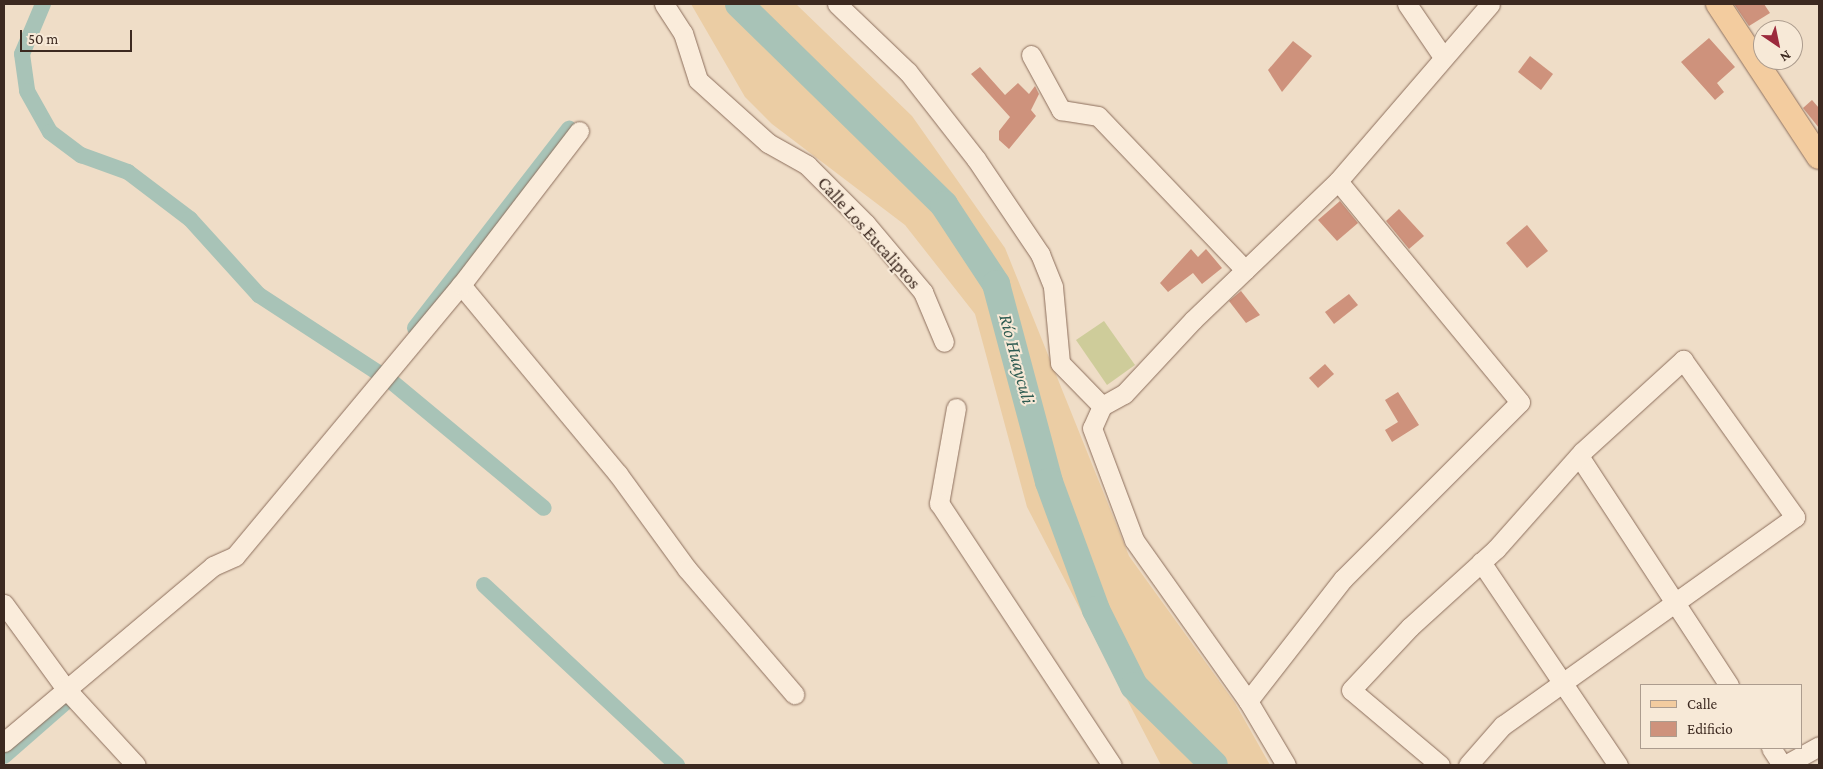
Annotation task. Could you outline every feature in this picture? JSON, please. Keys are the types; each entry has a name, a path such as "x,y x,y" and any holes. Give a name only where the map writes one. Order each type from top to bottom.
{"main road":[{"path":"1718,4 1819,157"}],"street":[{"name":"Calle Los Eucaliptos","path":"664,4 683,34 698,80 768,143 807,165 866,224 922,292 944,342"},
{"path":"837,4 908,72 976,159 1040,254 1053,287 1060,363 1102,406"},
{"path":"1407,4 1444,56"},
{"path":"1286,765 1248,701 1134,540 1092,428 1102,406 1124,394 1245,270 1338,181 1490,4"},
{"path":"1031,55 1061,110 1098,116 1245,270"},
{"path":"4,742 213,566 235,556 461,285 579,131"},
{"path":"1248,701 1343,579 1520,402 1338,181"},
{"path":"461,285 618,474 687,569 794,694"},
{"path":"1440,765 1351,690 1410,627 1481,562 1579,456 1682,360 1795,517 1502,725 1468,765"},
{"path":"956,408 939,503 1112,765"},
{"path":"1579,456 1728,684"},
{"path":"1481,562 1618,765"},
{"path":"4,604 9,623 66,689 136,765"},
{"path":"1772,749 1784,765 1819,746"}],"shaded area":[{"path":"1104,321 1135,365 1107,385 1076,340"}],"sand":[{"path":"691,4 796,4 912,116 1005,248 1129,556 1235,703 1270,765 1161,765 1027,507 975,314 905,225 772,124 745,97"}],"building":[{"path":"1734,4 1764,4 1770,13 1759,20 1753,20 1753,24 1749,26"},
{"path":"1709,38 1735,67 1717,83 1724,92 1715,100 1681,62"},
{"path":"1293,41 1312,56 1282,92 1268,70"},
{"path":"1530,56 1553,74 1541,90 1518,72"},
{"path":"980,67 1005,95 1018,83 1029,94 1035,86 1039,94 1031,110 1036,116 1009,149 999,140 999,131 1010,117 971,74"},
{"path":"1812,100 1819,108 1819,128 1803,108"},
{"path":"1340,201 1358,223 1337,241 1318,220"},
{"path":"1399,209 1424,236 1409,249 1386,221"},
{"path":"1527,225 1548,251 1527,268 1506,243"},
{"path":"1191,249 1198,257 1206,249 1222,268 1202,284 1193,273 1168,292 1160,283"},
{"path":"1241,291 1260,315 1246,323 1229,301"},
{"path":"1349,294 1358,305 1334,324 1325,312"},
{"path":"1325,364 1334,374 1318,388 1309,378"},
{"path":"1398,392 1419,425 1392,442 1385,430 1398,422 1385,400"}],"waterway":[{"path":"43,4 22,54 27,91 50,132 81,155 128,172 190,219 259,295 380,374"},
{"name":"Río Huayculi","path":"739,4 944,205 996,284 1049,482 1096,610 1134,686 1214,765"},
{"path":"415,328 569,129"},
{"path":"392,382 544,508"},
{"path":"484,585 677,765"},
{"path":"4,756 66,702"}]}
